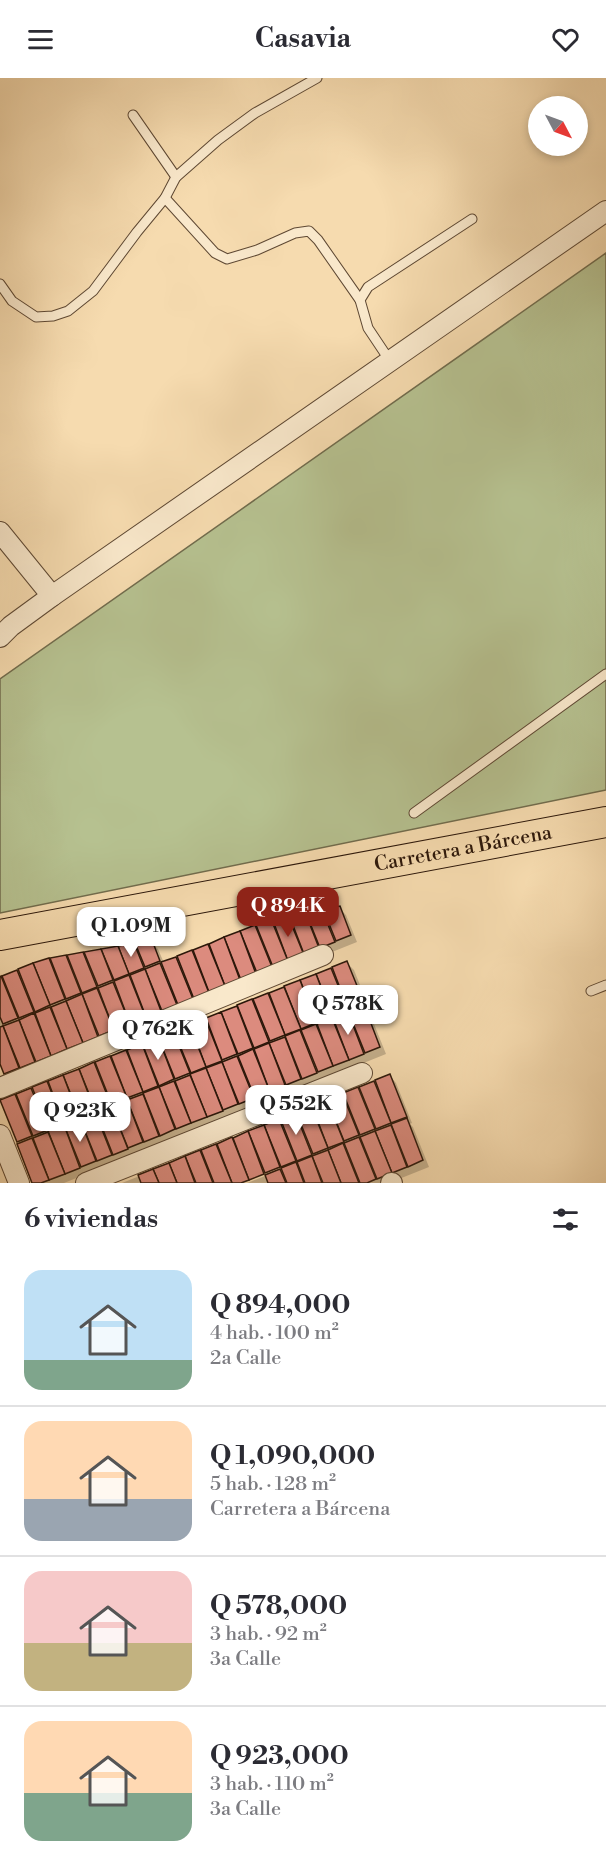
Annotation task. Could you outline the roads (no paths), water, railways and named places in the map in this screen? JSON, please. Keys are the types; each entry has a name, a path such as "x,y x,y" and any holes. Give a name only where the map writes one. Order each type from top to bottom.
{"main road":[{"name":"Carretera a Bárcena","path":"0,934 606,822"}],"street":[{"path":"0,637 11,626 52,596 606,211"},
{"path":"0,532 52,596"},
{"path":"0,1088 322,955"},
{"path":"86,1183 362,1073"},
{"path":"0,1135 20,1183"}],"lane":[{"path":"0,284 12,301 36,317 53,316 68,311 93,291 165,198 176,177 218,140 255,113 317,78"},
{"path":"134,115 176,177"},
{"path":"165,198 215,253 227,259 256,250 295,233 309,231 318,240 360,300 369,327 390,361"},
{"path":"360,300 368,287 471,219"},
{"path":"414,813 606,674"},
{"path":"591,991 606,985"}]}
